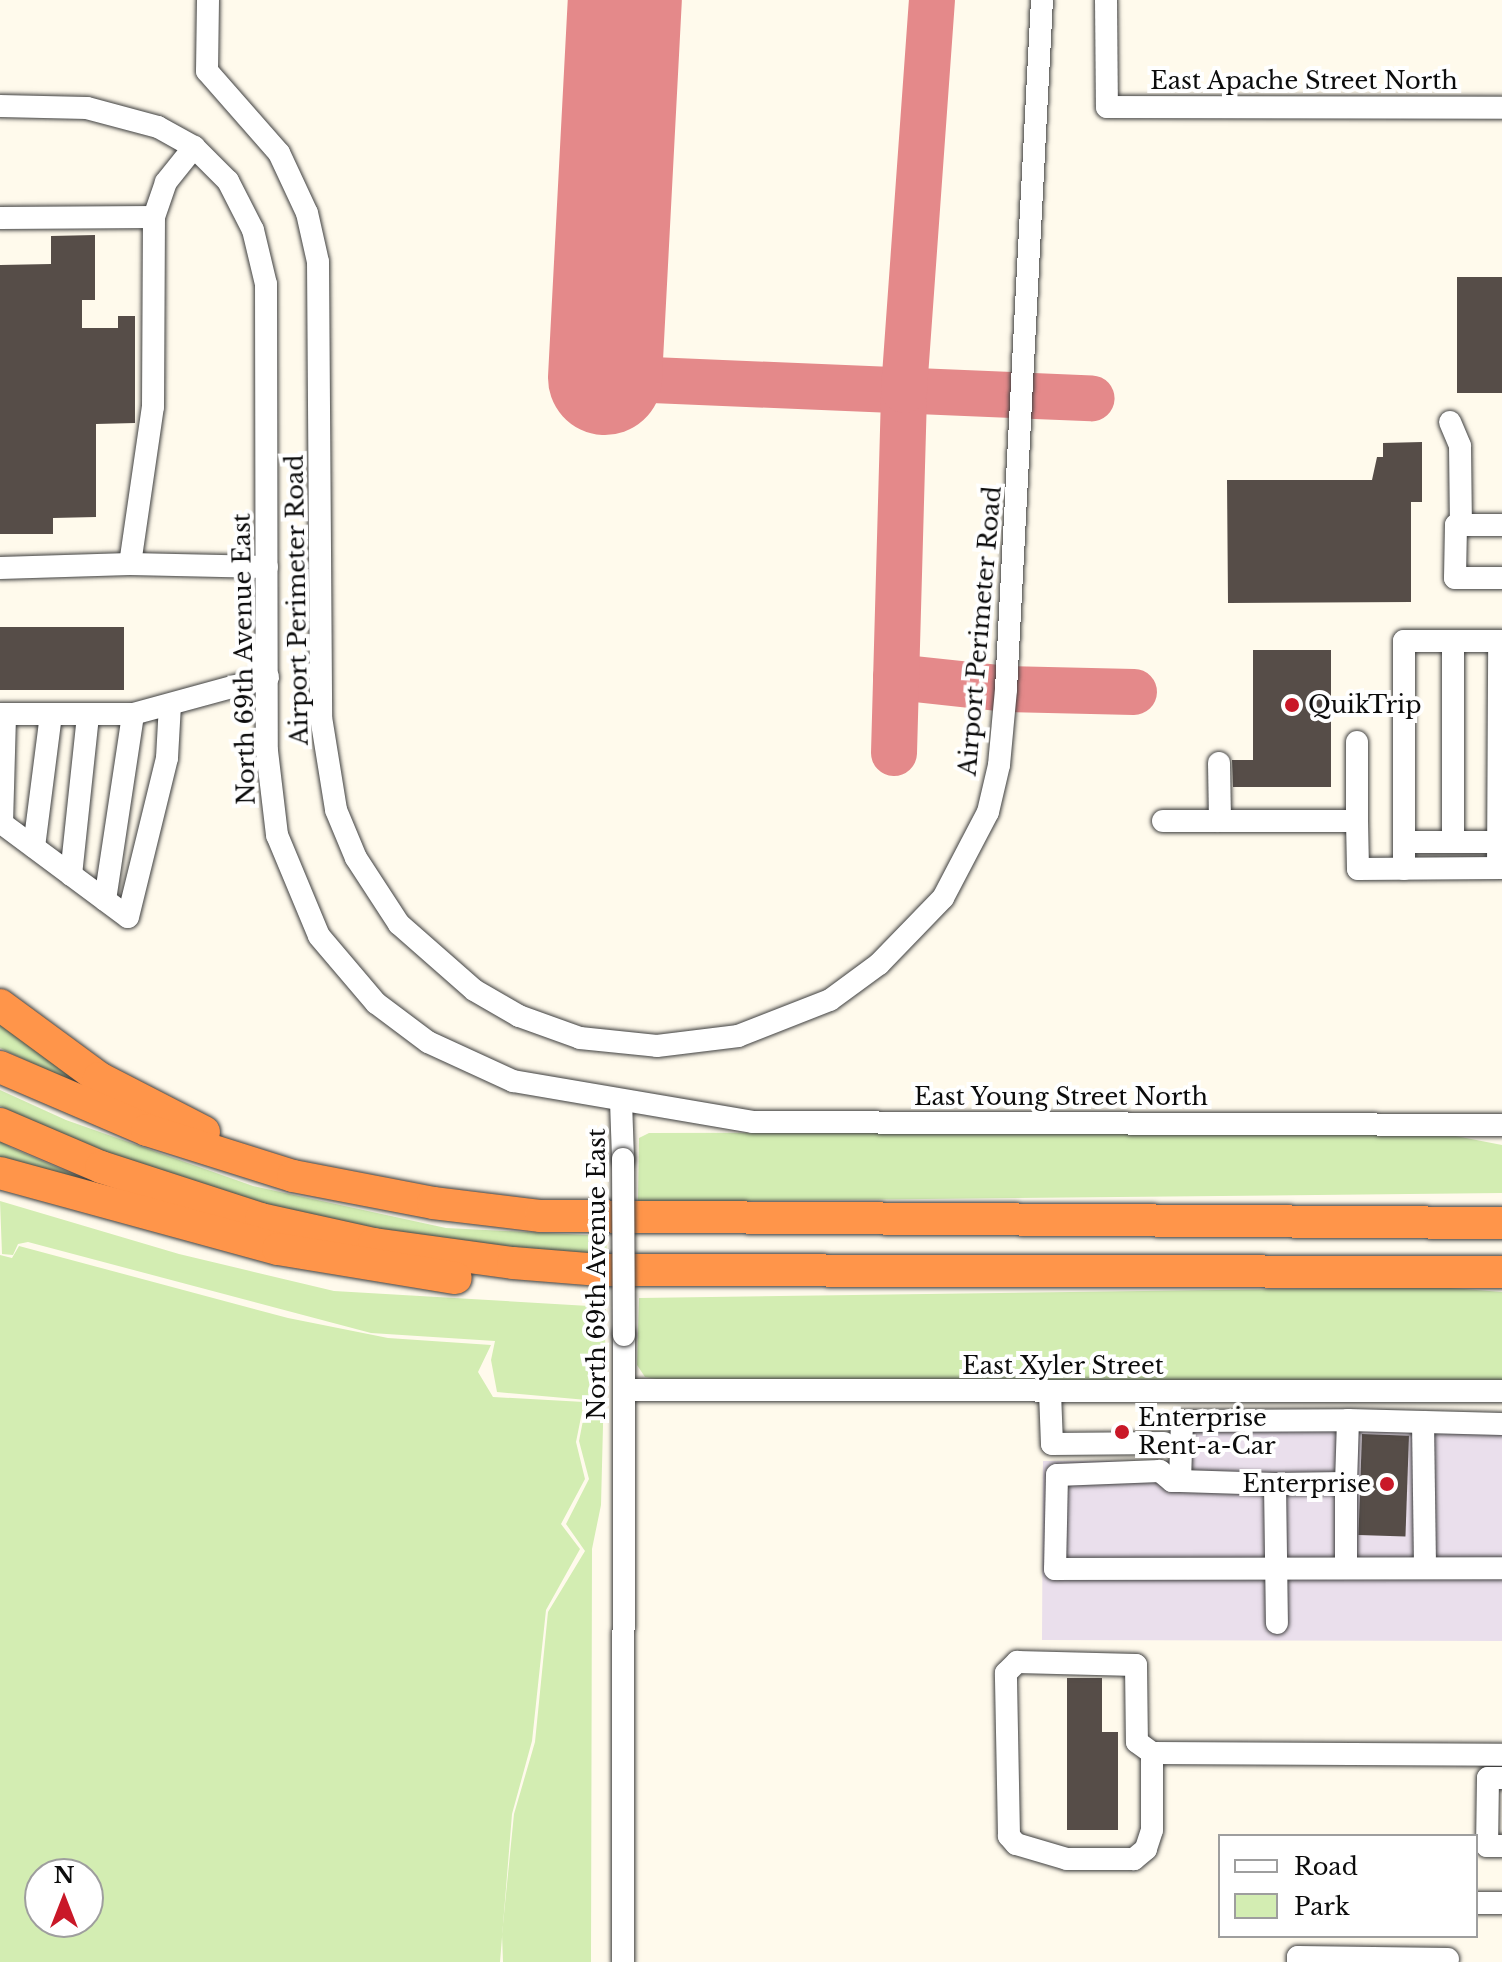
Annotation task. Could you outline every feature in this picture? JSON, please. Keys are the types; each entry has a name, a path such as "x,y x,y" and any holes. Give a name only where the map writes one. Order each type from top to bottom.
{"highway":[{"path":"0,1005 99,1078 293,1176"},
{"path":"0,1067 147,1130 293,1176 352,1190 541,1216 1502,1223"},
{"path":"0,1124 101,1167 261,1219 459,1257 600,1270 1502,1272"},
{"path":"0,1173 328,1260 514,1282 600,1270"},
{"path":"1232,1220 1450,1200 1502,1202"}],"street":[{"name":"Airport Perimeter Road","path":"208,0 207,71 279,153 307,213 318,262 321,717 336,810 356,858 399,924 474,990 519,1016 580,1038 657,1046 738,1036 830,1000 879,964 933,909 970,855 988,812 999,765 1006,689 1042,0"},
{"name":"East Apache Street North","path":"1106,0 1107,107 1502,108"},
{"name":"North 69th Avenue East","path":"0,106 118,112 194,147 228,181 242,205 266,284 268,786 277,835 300,899 344,969 402,1023 470,1064 513,1081 621,1101 624,1335 623,1962"},
{"path":"130,564 153,407 154,217 166,182 194,147"},
{"path":"0,218 154,217"},
{"path":"1450,422 1460,446 1461,525"},
{"path":"1502,525 1456,525 1455,578 1502,578"},
{"path":"0,568 130,564 267,567"},
{"path":"1357,742 1358,869 1404,869 1500,868 1500,641 1404,641 1404,869"},
{"path":"1453,641 1453,842"},
{"path":"170,705 167,758 128,917 1,823 3,714 133,714 268,677"},
{"path":"34,847 51,714"},
{"path":"105,900 133,714"},
{"path":"71,875 88,715"},
{"path":"1219,763 1220,821"},
{"path":"1163,821 1357,821"},
{"path":"1404,842 1500,842"},
{"name":"East Young Street North","path":"621,1101 753,1122 1502,1125"},
{"name":"East Xyler Street","path":"624,1390 1502,1391"},
{"path":"1050,1392 1052,1444 1164,1443"},
{"path":"1346,1568 1348,1420"},
{"path":"1180,1481 1182,1421 1348,1420 1502,1424"},
{"path":"1423,1422 1425,1567"},
{"path":"1346,1483 1180,1481 1160,1471 1057,1475 1055,1569 1502,1568"},
{"path":"1275,1484 1277,1623"},
{"path":"1152,1753 1152,1830 1146,1849 1134,1859 1067,1859 1016,1844 1009,1836 1006,1673 1017,1662 1136,1665 1137,1742 1152,1753 1502,1755"},
{"path":"1502,1778 1488,1778 1487,1846 1502,1846"},
{"path":"1478,1903 1502,1903"},
{"path":"1298,1962 1298,1957 1448,1960 1448,1938"}],"shaded area":[{"path":"1502,1414 1502,1641 1042,1640 1043,1461 1175,1461 1175,1415"}],"green space":[{"path":"0,1017 84,1078 80,1086 0,1048"},
{"path":"0,1090 66,1120 253,1186 446,1228 606,1236 607,1256 411,1237 276,1211 83,1145 0,1106"},
{"path":"1435,1132 1502,1145 1502,1193 638,1202 639,1138 649,1133"},
{"path":"0,1141 12,1148 120,1194 0,1166"},
{"path":"0,1201 179,1254 334,1291 606,1307 601,1505 592,1549 591,1962 503,1962 502,1934 514,1814 535,1742 548,1612 585,1551 566,1524 589,1479 579,1441 587,1400 497,1392 491,1360 495,1341 371,1333 28,1242 18,1244 13,1255 2,1254"},
{"path":"19,1246 288,1318 388,1338 491,1345 478,1372 493,1397 584,1402 576,1442 585,1479 561,1524 580,1549 546,1610 532,1741 512,1814 500,1962 0,1962 0,1255 12,1258"},
{"path":"1438,1287 1502,1292 1502,1380 667,1381 645,1377 637,1365 639,1298"}],"building":[{"path":"95,235 95,300 82,300 82,328 118,328 118,316 135,316 135,423 96,424 96,517 53,518 53,534 0,534 0,265 51,264 51,236"},
{"path":"1457,277 1502,277 1502,393 1457,393"},
{"path":"1422,442 1422,502 1411,502 1411,602 1228,603 1227,480 1372,480 1377,457 1383,457 1383,443"},
{"path":"0,627 124,627 124,690 0,690"},
{"name":"QuikTrip","path":"1253,650 1331,650 1331,787 1233,787 1232,760 1253,760"},
{"name":"Enterprise","path":"1362,1434 1409,1436 1405,1537 1358,1535"},
{"path":"1067,1678 1102,1678 1102,1732 1118,1732 1118,1830 1067,1830"}],"taxiway":[{"path":"894,753 904,390 932,0"},
{"path":"605,378 1092,398"},
{"path":"896,677 1006,689 1134,692"}],"runway":[{"path":"605,378 625,0"}],"place":[{"name":"QuikTrip","path":"1292,705"},
{"name":"Enterprise Rent-a-Car","path":"1122,1432"},
{"name":"Enterprise","path":"1387,1484"}]}
